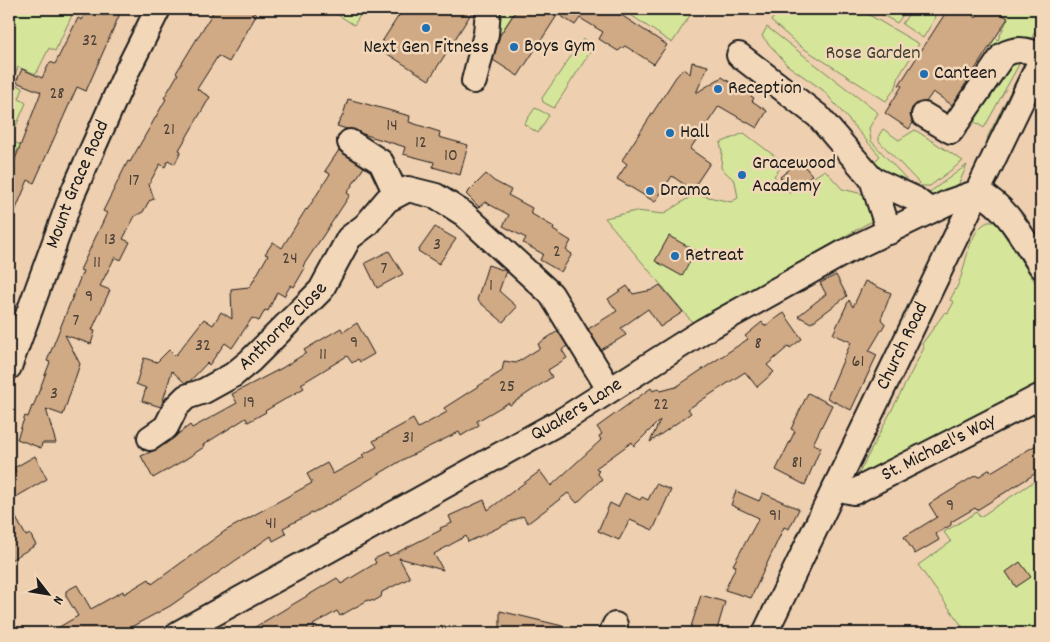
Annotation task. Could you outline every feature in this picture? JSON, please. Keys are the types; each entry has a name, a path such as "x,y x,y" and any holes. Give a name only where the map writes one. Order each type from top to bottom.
{"street":[{"name":"Mount Grace Road","path":"9,367 72,195 128,69 158,9"},
{"path":"474,81 486,34 488,9"},
{"path":"924,115 951,131 1003,55 1013,49 1025,50 1041,55"},
{"path":"739,54 818,116 872,179 889,232"},
{"name":"Church Road","path":"765,633 1041,60"},
{"path":"350,142 381,162 396,194 408,189 436,196 464,214 503,248 551,294 609,390"},
{"path":"872,179 915,200 930,211"},
{"path":"978,192 990,198 1006,213 1041,266"},
{"name":"Quakers Lane","path":"179,633 564,420 609,390 728,318 845,252 930,211 978,192"},
{"name":"Anthorne Close","path":"150,438 166,427 176,407 186,397 204,391 233,375 304,308 321,290 350,238 366,225 387,200 396,194"},
{"path":"274,358 312,319 304,308"},
{"name":"St. Michael's Way","path":"835,488 854,492 1041,396"}],"green space":[{"path":"9,9 80,9 78,12 74,11 55,51 49,48 36,74 18,67 12,83 23,88 19,99 26,103 10,140 20,145 9,168"},
{"path":"329,9 364,9 354,25"},
{"path":"495,9 517,9 495,42"},
{"path":"622,9 694,9 672,43"},
{"name":"Rose Garden","path":"779,9 867,9 864,12 919,44 899,76 896,87 886,101 800,46 771,21"},
{"path":"872,9 907,9 897,23"},
{"path":"912,9 936,11 934,20 923,38 902,24"},
{"path":"996,9 1041,9 1041,19 1029,44 998,50 978,39 982,31 998,40 1008,18"},
{"path":"767,27 878,113 869,128 871,141 912,185 909,189 871,165 880,156 823,90 787,65 762,36"},
{"path":"583,39 594,46 554,108 543,102 542,98"},
{"path":"1022,59 984,128 967,117 1002,67"},
{"path":"1026,61 1029,62 991,141 987,138"},
{"path":"535,108 549,115 538,133 524,124"},
{"path":"883,129 899,140 915,130 963,161 930,186 922,186 879,141 879,135"},
{"path":"744,133 784,163 774,176 789,193 825,170 842,189 871,196 877,218 693,323 605,218 636,211 663,214 695,194 731,202 738,198 735,181 721,168 722,151 720,143"},
{"path":"967,165 956,190 937,199 923,197"},
{"path":"988,222 994,222 999,227 1041,291 1041,391 868,478 858,475 924,348 922,344 945,312 948,313 954,302 950,300 962,275 972,240 981,226"},
{"path":"1041,477 1041,633 967,633 918,565 951,542 944,532 977,512 980,517"}],"building":[{"path":"87,9 122,9 86,91 77,87 34,183 28,180 9,226 9,175 41,92 16,82 22,69 42,78 50,62 55,64 78,18 82,20"},
{"path":"215,9 257,9 253,15 256,16 229,62 218,56 197,89 210,97 179,150 181,151 175,164 168,160 165,167 160,164 149,184 154,199 149,201 143,212 135,216 123,239 130,242 121,260 115,257 100,286 110,290 92,330 95,331 91,344 65,335 80,364 63,415 46,409 56,443 42,443 41,448 17,439 25,416 28,417 33,407 50,362 47,361 83,271 80,270 107,213 103,211 128,161 130,162 166,99 164,98 178,74 176,73"},
{"name":"Next Gen Fitness","path":"403,9 474,9 429,80 378,48"},
{"path":"517,9 612,9 667,45 654,64 625,46 618,51 599,39 603,32 580,18 575,25 558,14 518,76 493,60 500,35"},
{"path":"948,9 967,9 976,18 981,9 993,9 1008,18 952,105 933,92 926,102 918,103 912,108 910,115 913,123 909,129 885,113 902,86 899,85"},
{"path":"692,62 708,66 696,93 722,77 754,98 752,101 767,111 757,128 719,106 690,149 710,163 692,190 672,176 655,202 617,179 627,164 622,160 676,77 683,69 690,74"},
{"path":"348,99 410,116 409,122 440,132 439,137 468,145 460,175 433,167 434,162 403,154 405,147 337,126"},
{"path":"339,150 364,167 347,193 350,195 303,266 305,268 294,287 291,285 284,296 277,292 268,311 265,310 259,321 252,318 232,348 225,343 209,365 207,363 190,381 185,383 172,371 161,407 142,401 146,388 136,384 144,358 157,362 169,350 175,356 204,319 213,325 221,312 232,319 231,289 249,287 251,285 268,255 265,254 273,242 282,248 330,174 325,171"},
{"path":"800,161 812,175 792,191 780,177"},
{"path":"486,174 494,181 511,190 508,195 532,208 530,213 554,227 553,230 571,241 566,250 572,254 561,272 540,260 543,254 523,243 526,238 503,226 509,215 485,202 479,207 466,194"},
{"path":"435,227 456,239 439,264 418,251"},
{"name":"Retreat","path":"669,236 696,251 682,276 655,261"},
{"path":"389,251 403,274 377,288 365,263"},
{"path":"488,265 506,271 499,291 517,307 503,322 477,300"},
{"path":"836,275 847,296 811,323 798,316 826,294 820,283"},
{"path":"865,281 891,293 881,319 885,324 869,351 877,355 851,410 827,398 851,342 833,334 849,300 853,307"},
{"path":"660,285 683,312 660,327 648,309 621,328 626,335 601,350 588,329 617,311 608,299 627,286 633,294 652,290"},
{"path":"784,313 802,339 790,348 789,346 767,365 774,372 757,387 745,372 688,409 691,413 650,442 660,420 634,446 632,442 596,468 599,471 597,473 602,479 577,503 568,493 528,523 523,516 468,542 466,536 434,554 443,570 399,558 410,578 382,592 381,597 374,601 368,600 340,616 337,611 313,625 315,629 308,633 245,633 337,578 341,584 376,563 374,559 387,553 389,556 396,553 441,530 440,528 452,523 449,516 484,500 488,510 540,471 551,486 601,440 599,436 602,434 597,427 651,388 653,391 659,388 661,391 676,387 748,339 745,336 762,322 765,326"},
{"path":"357,323 374,354 360,362 358,359 352,363 347,356 301,384 304,388 266,412 248,422 246,418 203,445 204,447 186,459 153,478 141,456 158,449 190,425 192,428 237,403 232,394 282,368 306,353 304,350 341,328 343,332"},
{"path":"558,331 567,346 562,350 567,358 548,370 552,377 510,405 508,403 477,421 479,425 461,436 459,432 404,459 341,498 283,528 286,534 273,541 271,536 170,606 120,633 49,633 78,616 66,596 66,591 77,585 91,609 123,591 124,594 149,579 152,584 225,531 312,483 307,474 327,463 333,474 364,457 362,455 377,447 373,441 413,419 418,428 447,412 444,408 502,371 504,361 516,363 540,348 538,344"},
{"path":"808,393 832,405 813,444 821,447 805,485 776,470 795,431 791,429"},
{"path":"1041,442 1041,470 977,510 975,508 951,522 951,525 936,534 939,540 915,554 904,537 937,517 929,504 976,475 978,477 990,469 991,472"},
{"path":"35,456 47,479 9,501 9,475 16,471 14,468"},
{"path":"656,484 671,490 653,530 630,520 619,540 598,531 610,503 618,507 625,493 640,500 642,497 648,500"},
{"path":"736,491 759,501 763,493 799,509 789,529 784,527 751,598 725,590 736,566 733,565 759,518 731,505"},
{"path":"9,505 26,536 30,534 36,545 9,561"},
{"path":"1020,562 1031,577 1016,587 1006,572"},
{"path":"701,595 725,602 716,633 689,633"},
{"path":"500,611 571,628 570,633 500,633"}],"place":[{"name":"Next Gen Fitness","path":"426,28"},
{"name":"Boys Gym","path":"514,47"},
{"name":"Canteen","path":"924,74"},
{"name":"Reception","path":"718,89"},
{"name":"Hall","path":"670,133"},
{"name":"Gracewood Academy","path":"742,175"},
{"name":"Drama","path":"650,191"},
{"name":"Retreat","path":"675,256"}]}
